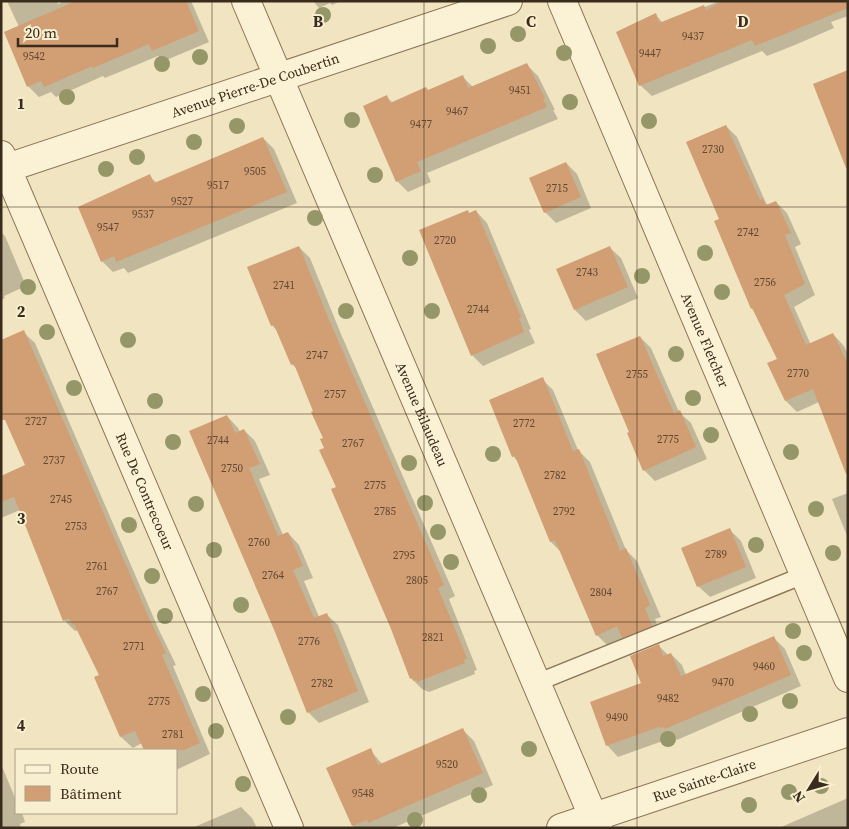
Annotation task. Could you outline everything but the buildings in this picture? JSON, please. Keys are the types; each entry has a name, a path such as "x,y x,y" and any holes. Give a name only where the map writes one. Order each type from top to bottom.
{"street":[{"name":"Avenue Bilaudeau","path":"246,1 595,822"},
{"name":"Avenue Pierre-De Coubertin","path":"3,164 279,77 508,1"},
{"name":"Avenue Fletcher","path":"562,1 848,678"},
{"name":"Rue De Contrecoeur","path":"3,164 289,828"},
{"name":"Rue Sainte-Claire","path":"561,828 595,822 848,732"}],"lane":[{"path":"536,684 804,576"}]}
